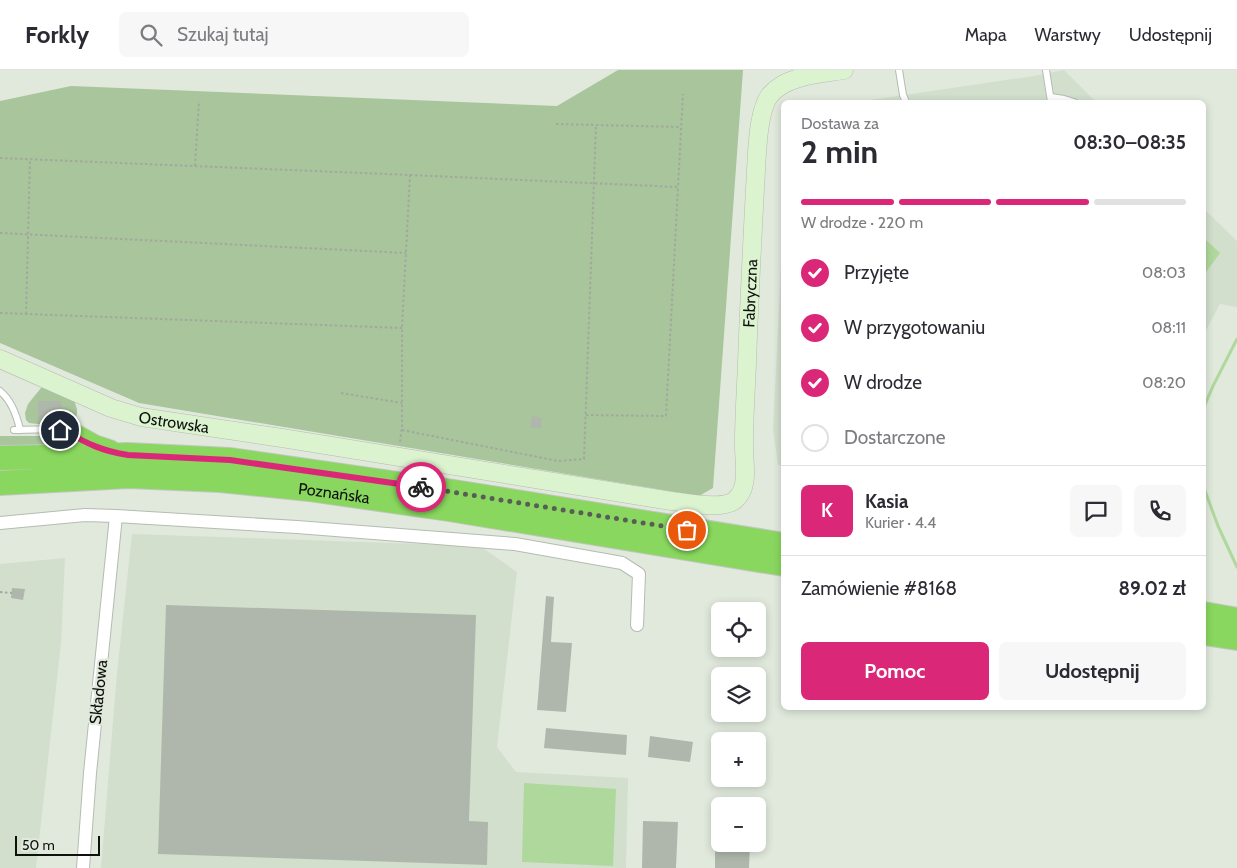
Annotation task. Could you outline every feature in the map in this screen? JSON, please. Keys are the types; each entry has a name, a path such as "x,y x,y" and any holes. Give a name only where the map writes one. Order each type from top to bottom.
{"highway":[{"path":"76,437 98,448 128,455"},
{"name":"Poznańska","path":"0,458 128,455 230,460 454,492 781,545"},
{"name":"Poznańska","path":"0,483 129,476 220,480 308,489 449,509 781,564"},
{"path":"1206,614 1237,620"},
{"path":"1206,633 1237,638"}],"street":[{"name":"Fabryczna","path":"398,456 665,500 713,506 733,502 740,495 745,483 744,439 751,271 758,140 762,113 771,94 789,82 844,70"},
{"name":"Ostrowska","path":"0,359 125,413 170,422 398,456"},
{"path":"0,523 85,515 116,516 297,527 516,544 622,563 639,574 637,625"},
{"name":"Składowa","path":"83,868 90,773 116,516"}],"lane":[{"path":"899,70 905,100"},
{"path":"1046,70 1051,100 1067,100"},
{"path":"0,391 12,406 17,419 17,430 60,430 76,437"}],"path":[{"path":"586,414 666,416 683,94"},
{"path":"195,166 199,101"},
{"path":"556,124 682,128"},
{"path":"402,430 558,461 584,459 596,125"},
{"path":"0,158 678,187"},
{"path":"26,314 30,159"},
{"path":"398,456 402,430 402,328 410,175"},
{"path":"0,233 406,253"},
{"path":"0,312 402,328"},
{"path":"342,393 402,403"},
{"path":"0,592 12,593"}],"shaded area":[{"path":"618,70 743,70 713,488 699,496 139,403 0,343 0,101 71,86 557,106"},
{"path":"1064,70 1094,100 871,100"},
{"path":"1206,211 1237,241 1237,307 1220,304 1206,330"},
{"path":"1206,240 1220,253 1206,272"},
{"path":"781,267 781,466 778,465 773,429"},
{"path":"45,387 74,401 77,414 72,421 55,424 29,423 26,420 25,413 28,404 41,388"},
{"path":"0,436 61,438 62,436 69,439 69,441 61,444 0,448"},
{"path":"132,534 480,546 517,572 497,747 516,772 628,778 626,868 101,868 117,673"},
{"path":"65,558 61,643 36,868 0,868 0,564"},
{"path":"524,783 616,789 613,866 522,862"}],"building":[{"path":"38,401 61,401 62,415 58,415 58,419 38,419"},
{"path":"532,416 542,418 541,429 530,427"},
{"path":"12,588 25,589 23,600 11,598"},
{"path":"546,596 554,597 551,642 572,643 566,712 537,710"},
{"path":"166,605 476,615 469,821 488,822 487,865 158,854"},
{"path":"546,728 627,735 626,755 544,748"},
{"path":"650,736 693,742 690,762 648,757"},
{"path":"643,821 678,822 676,868 642,868"},
{"path":"715,852 750,852 749,868 715,868"}],"waterway":[{"path":"1206,402 1237,339"},
{"path":"1206,493 1218,526 1237,567"}],"way so far":[{"path":"421,487 687,530"}],"route":[{"path":"60,430 94,447 113,453 230,460 421,487"}]}
